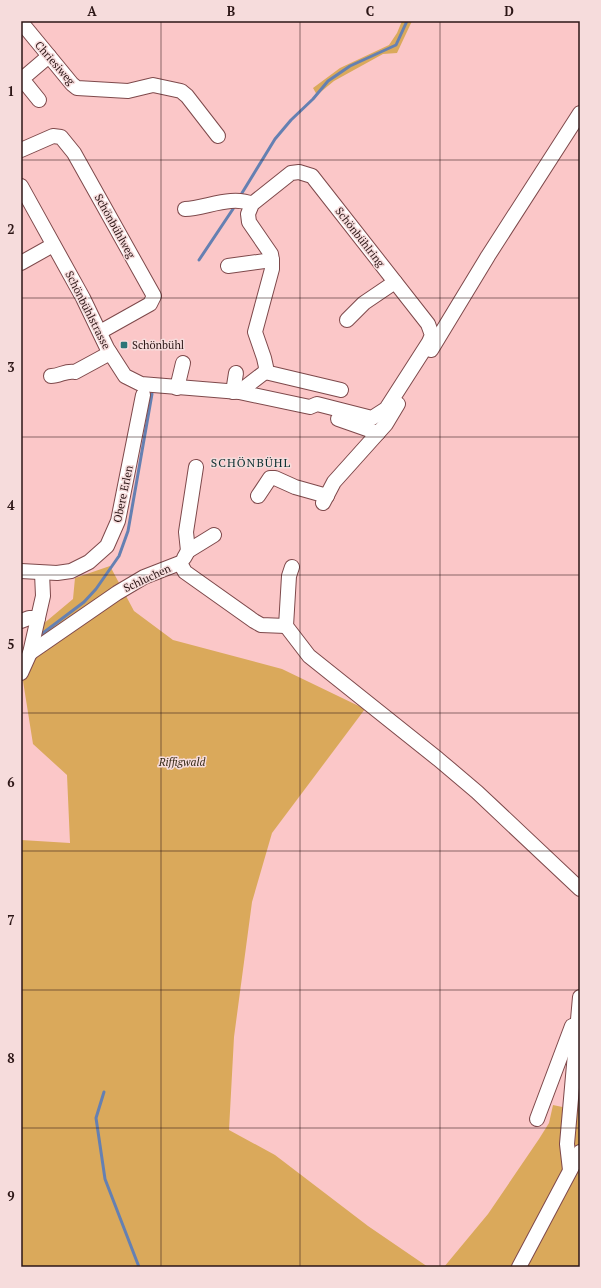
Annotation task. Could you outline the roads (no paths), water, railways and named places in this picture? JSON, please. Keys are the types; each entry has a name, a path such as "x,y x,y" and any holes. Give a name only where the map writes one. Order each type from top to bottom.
{"street":[{"name":"Chriesiweg","path":"21,22 72,84 77,88 128,91 153,85 181,91 187,96 218,136"},
{"path":"38,100 22,79 49,56"},
{"path":"258,496 270,478 275,478 325,500 334,482 386,424 488,256 580,113"},
{"name":"Schönbühlweg","path":"21,150 53,136 61,137 74,153 154,296 150,304 100,332"},
{"name":"Schönbühlring","path":"182,388 236,392 310,407 317,404 372,418 380,414 389,405 432,335 428,324 395,282 311,182 312,176 303,172 291,174 252,204"},
{"name":"Schönbühlstrasse","path":"21,186 84,298 120,371 133,382 182,388"},
{"path":"185,209 236,201 245,201 252,204 248,214 249,222 271,254 272,269 255,332 264,358 266,367 265,372 236,392"},
{"path":"21,263 54,245"},
{"path":"228,266 272,260"},
{"path":"347,320 364,303 395,282"},
{"path":"51,376 56,376 70,371 75,372 110,353"},
{"path":"182,388 183,363"},
{"path":"265,372 341,390"},
{"path":"236,373 236,392"},
{"name":"Obere Erlen","path":"21,571 56,573 71,571 89,562 106,546 118,521 143,395"},
{"path":"310,407 314,410 378,433"},
{"path":"184,557 186,532 196,467"},
{"path":"184,557 214,535"},
{"name":"Schluchen","path":"30,653 116,593 184,557 185,572 254,621 261,625 286,626"},
{"path":"292,566 289,576 286,626 309,656 477,792 580,889"},
{"path":"21,673 30,653 43,596 42,573"},
{"path":"21,621 29,618 38,618"},
{"path":"570,1170 567,1144 580,997"},
{"path":"537,1119 572,1026 577,1024"},
{"path":"519,1267 580,1152"}],"waterway":[{"path":"242,193 275,139 328,81 350,66 396,45 407,21"},
{"path":"199,260 233,209"},
{"path":"39,636 84,602 96,589 119,556 128,531 152,394"},
{"path":"104,1092 96,1118 105,1179 139,1267"}],"place":[{"name":"Schönbühl","path":"124,345"}],"district":[{"name":"SCHÖNBÜHL","path":"251,462"}],"park label":[{"name":"Riffigwald","path":"182,762"}]}
